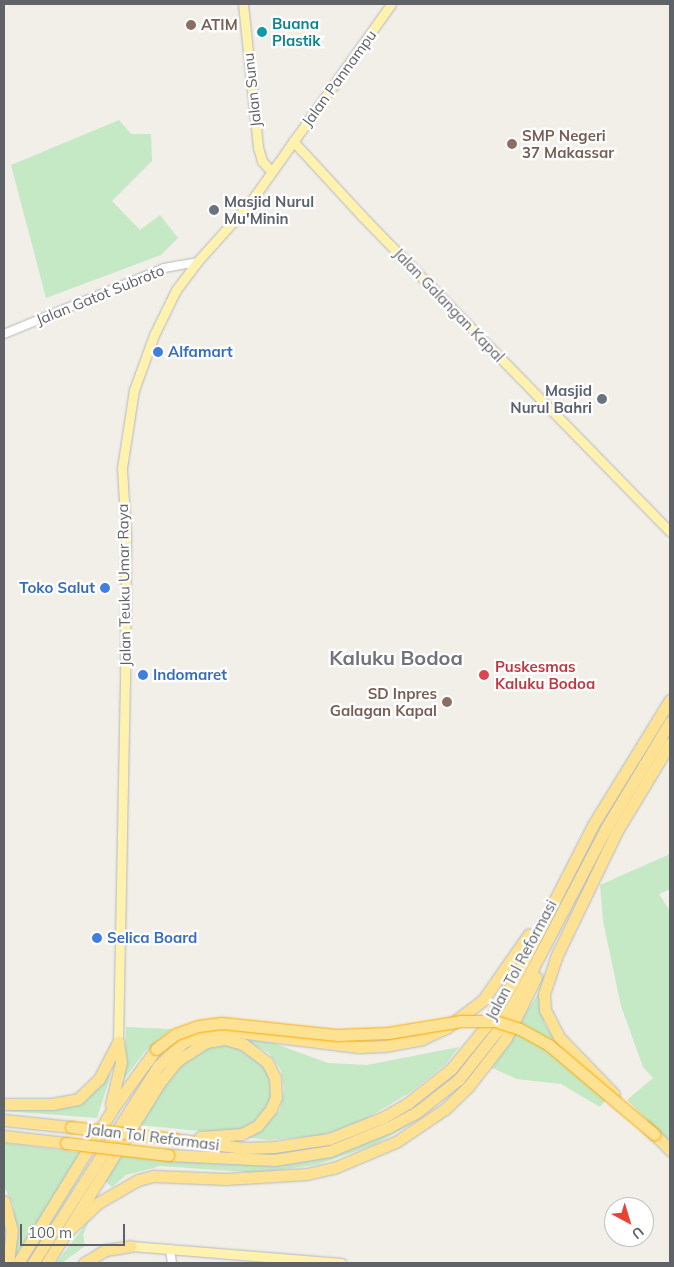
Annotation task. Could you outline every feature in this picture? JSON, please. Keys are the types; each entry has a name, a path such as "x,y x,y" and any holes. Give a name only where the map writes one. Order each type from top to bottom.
{"highway":[{"name":"Jalan Tol Reformasi","path":"4,1120 243,1148 302,1144 357,1129 408,1103 451,1069 487,1025 513,982 564,880 622,775 670,700"},
{"name":"Jalan Tol Reformasi","path":"4,1136 168,1155 274,1160 302,1156 361,1141 417,1112 459,1079 497,1031 629,787 670,722"},
{"path":"670,743 617,831 557,955 544,994 545,1009 559,1037 670,1150"},
{"path":"66,1232 98,1203 138,1180 153,1176 226,1179 307,1174 370,1155 424,1124 468,1087 506,1038 529,994 580,878"},
{"path":"33,1263 158,1066 177,1047 197,1036 230,1031 358,1046 384,1046 435,1034 474,1007 490,993 564,880"},
{"path":"18,1263 142,1064 156,1049 176,1034 198,1026 222,1023 337,1035 405,1031 461,1021 495,1021 520,1028 549,1045 654,1134"},
{"path":"47,1263 160,1082 189,1050 206,1042 225,1039 243,1044 267,1062 277,1088 271,1110 257,1126 242,1134 176,1139"},
{"path":"4,1104 52,1104 78,1099 99,1079 118,1042"},
{"path":"95,1137 119,1079 118,1042"},
{"path":"4,1201 9,1213 12,1230 8,1263"},
{"path":"84,1263 106,1250 131,1246"}],"main road":[{"name":"Jalan Sunu","path":"243,4 258,147 262,161 274,168"},
{"name":"Jalan Pannampu","path":"274,168 391,4"},
{"name":"Jalan Galangan Kapal","path":"293,141 362,216 670,532"},
{"name":"Jalan Teuku Umar Raya","path":"118,1042 118,947 124,838 124,442 144,357 167,306 197,262 249,204 274,168"},
{"path":"131,1246 340,1263"}],"street":[{"name":"Jalan Gatot Subroto","path":"4,334 164,268 197,262"},
{"path":"170,1249 172,1263"}],"green space":[{"path":"119,120 131,134 151,134 152,161 112,201 140,230 160,215 178,238 161,255 46,298 11,165"},
{"path":"670,854 670,889 659,894 670,911 670,1142 627,1100 653,1078 643,1067 621,1006 603,921 600,885"},
{"path":"542,987 544,1023 580,1077 606,1100 600,1107 561,1084 517,1079 492,1068"},
{"path":"521,1003 506,1031 471,1074 409,1125 374,1145 316,1165 258,1173 160,1166 126,1175 112,1187 105,1181 120,1154 232,1164 277,1163 327,1157 432,1104"},
{"path":"126,1027 172,1029 146,1050 124,1079"},
{"path":"242,1038 276,1044 328,1063 367,1065 459,1047 446,1064 411,1092 362,1121 323,1135 269,1140 244,1137 259,1130 280,1110 284,1089 281,1070 269,1053"},
{"path":"221,1041 249,1051 268,1068 275,1091 264,1115 246,1129 220,1133 139,1125 163,1085 189,1054"},
{"path":"106,1073 111,1074 97,1118 4,1111 4,1108 72,1105 84,1101"},
{"path":"4,1143 84,1153 14,1259 17,1236 13,1204 4,1187"},
{"path":"90,1219 83,1235 85,1246 62,1263 56,1263"}],"place":[{"name":"ATIM","path":"191,25"},
{"name":"Buana Plastik","path":"262,32"},
{"name":"SMP Negeri 37 Makassar","path":"512,144"},
{"name":"Masjid Nurul Mu'Minin","path":"214,210"},
{"name":"Alfamart","path":"158,352"},
{"name":"Masjid Nurul Bahri","path":"602,399"},
{"name":"Toko Salut","path":"105,588"},
{"name":"Indomaret","path":"143,675"},
{"name":"Puskesmas Kaluku Bodoa","path":"484,675"},
{"name":"SD Inpres Galagan Kapal","path":"447,702"},
{"name":"Selica Board","path":"97,938"}],"district":[{"name":"Kaluku Bodoa","path":"396,657"}]}
